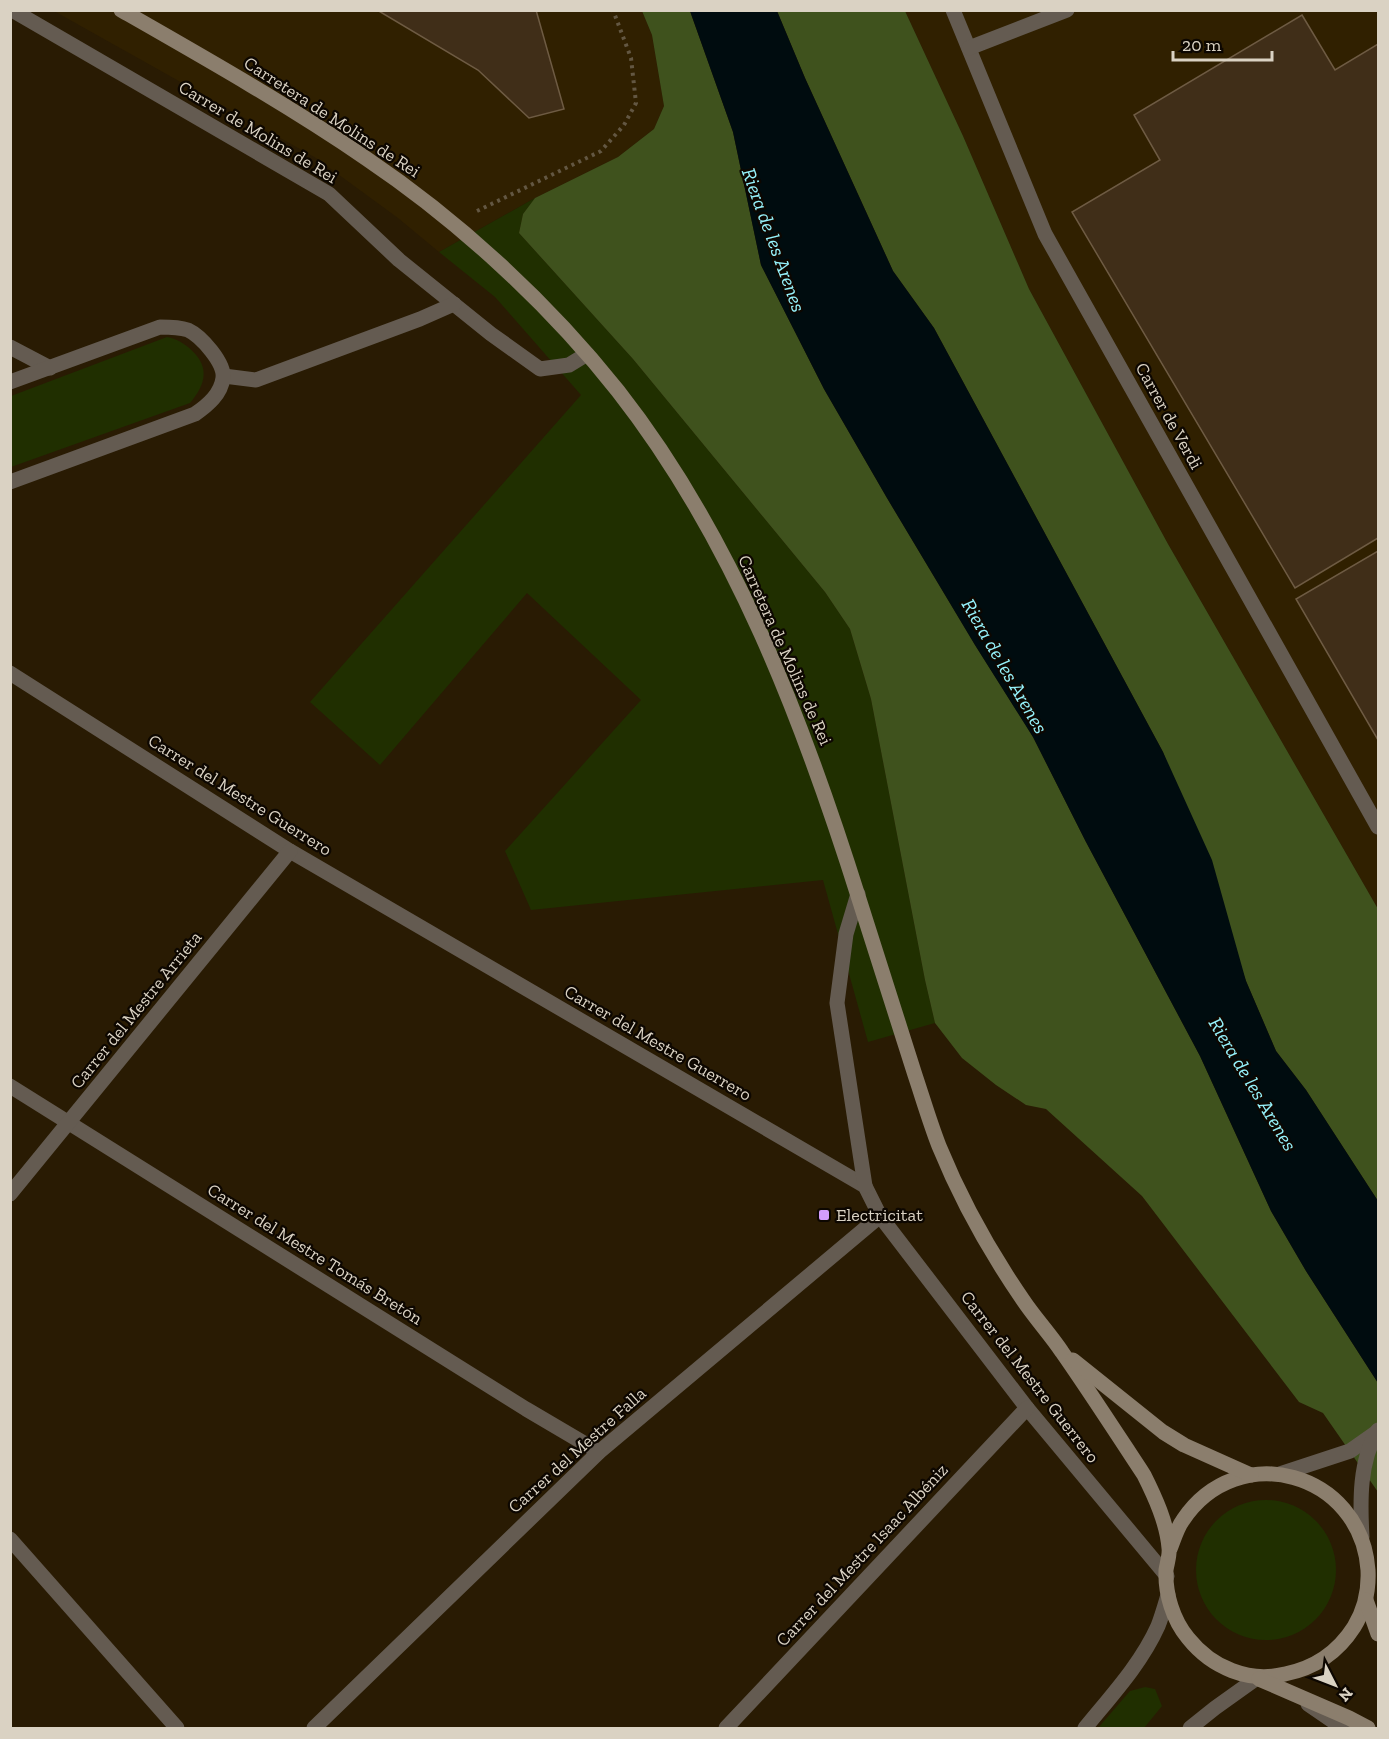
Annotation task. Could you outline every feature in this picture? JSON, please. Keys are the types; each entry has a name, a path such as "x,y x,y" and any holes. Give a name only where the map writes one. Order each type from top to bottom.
{"main road":[{"name":"Carretera de Molins de Rei","path":"122,10 257,88 372,161 492,258 587,354 631,408 672,468 745,599 797,718 858,894 938,1143 952,1175 990,1248 1144,1475 1160,1511 1170,1549"},
{"name":"Carretera de Molins de Rei","path":"1061,1350 1163,1432 1184,1445 1251,1475"},
{"name":"Carretera de Molins de Rei","path":"1168,1595 1175,1618 1188,1638 1205,1655 1226,1668 1257,1678 1301,1671 1334,1651 1348,1637 1358,1620 1366,1600 1369,1584 1362,1537 1352,1518 1328,1493 1309,1483 1280,1474 1251,1475 1223,1484 1199,1500 1181,1522 1170,1549"},
{"path":"1168,1595 1167,1576 1170,1549"},
{"name":"Carretera de Molins de Rei","path":"1366,1600 1378,1634"},
{"path":"1257,1678 1368,1728"}],"street":[{"name":"Carrer de Molins de Rei","path":"12,10 329,194 399,260 491,334 540,369 569,365 587,354"},
{"name":"Carrer de Verdi","path":"953,10 1045,234 1378,827"},
{"path":"969,48 1067,10"},
{"path":"224,376 256,381 454,304"},
{"path":"10,382 160,327 177,327 190,331 219,360 224,376 219,392 208,405 195,414 10,482"},
{"path":"10,347 50,368"},
{"name":"Carrer del Mestre Guerrero","path":"10,673 290,851 865,1186 880,1216 1027,1408 1167,1576"},
{"name":"Carrer del Mestre Arrieta","path":"10,1194 290,851"},
{"path":"858,894 846,933 837,1003 865,1186"},
{"name":"Carrer del Mestre Tomás Bretón","path":"10,1086 526,1409 599,1452"},
{"name":"Carrer del Mestre Falla","path":"314,1728 599,1452 880,1216"},
{"name":"Carrer del Mestre Isaac Albéniz","path":"726,1728 1027,1408"},
{"path":"1280,1474 1350,1450 1378,1431"},
{"path":"1362,1537 1361,1503 1365,1464 1378,1431"},
{"path":"10,1539 177,1728"},
{"path":"1085,1728 1147,1647 1158,1625 1168,1595"},
{"path":"1190,1728 1257,1678"},
{"path":"1296,1696 1343,1728"}],"path":[{"path":"451,224 601,151 624,125 636,103 631,58 613,10"}],"shaded area":[{"path":"54,11 642,11 652,35 664,106 654,129 618,157 535,198 439,252 398,218 316,158"},
{"path":"905,11 1378,11 1378,909 1168,544 1029,289 963,136"}],"green space":[{"path":"642,11 690,11 733,132 761,265 824,389 975,645 1033,737 1200,1056 1271,1211 1306,1271 1378,1383 1378,1492 1323,1413 1299,1402 1142,1196 1046,1109 1026,1105 962,1058 935,1023 871,699 850,629 825,592 633,359 519,233 523,214 535,198 618,157 654,129 664,106 652,35"},
{"path":"777,11 905,11 963,136 1029,289 1168,544 1378,909 1378,1201 1306,1090 1276,1051 1246,981 1163,752 934,328 893,271"},
{"path":"535,198 523,214 519,233 633,359 825,592 850,629 871,699 935,1023 868,1042 823,880 531,910 505,851 641,700 527,593 380,765 310,702 581,395 495,297 439,252"},
{"path":"167,337 178,340 188,347 203,367 203,381 190,403 11,467 11,396"},
{"path":"1266,1500 1293,1505 1316,1520 1331,1543 1336,1570 1331,1597 1316,1620 1293,1635 1266,1640 1239,1635 1216,1620 1201,1597 1196,1570 1201,1543 1216,1520 1239,1505"},
{"path":"1145,1687 1155,1689 1162,1706 1144,1728 1098,1728 1130,1691"}],"water":[{"name":"Riera de les Arenes","path":"690,11 777,11 893,271 934,328 1163,752 1212,860 1246,981 1276,1051 1306,1090 1378,1201 1378,1383 1306,1271 1271,1211 1200,1056 1033,737 975,645 824,389 761,265 733,132"}],"building":[{"path":"377,10 536,10 564,109 529,118 478,70"},
{"path":"1302,15 1335,70 1378,44 1378,538 1295,588 1072,212 1160,160 1134,115"},
{"path":"1378,551 1378,740 1296,599"}],"place":[{"name":"Electricitat","path":"824,1215"}]}
